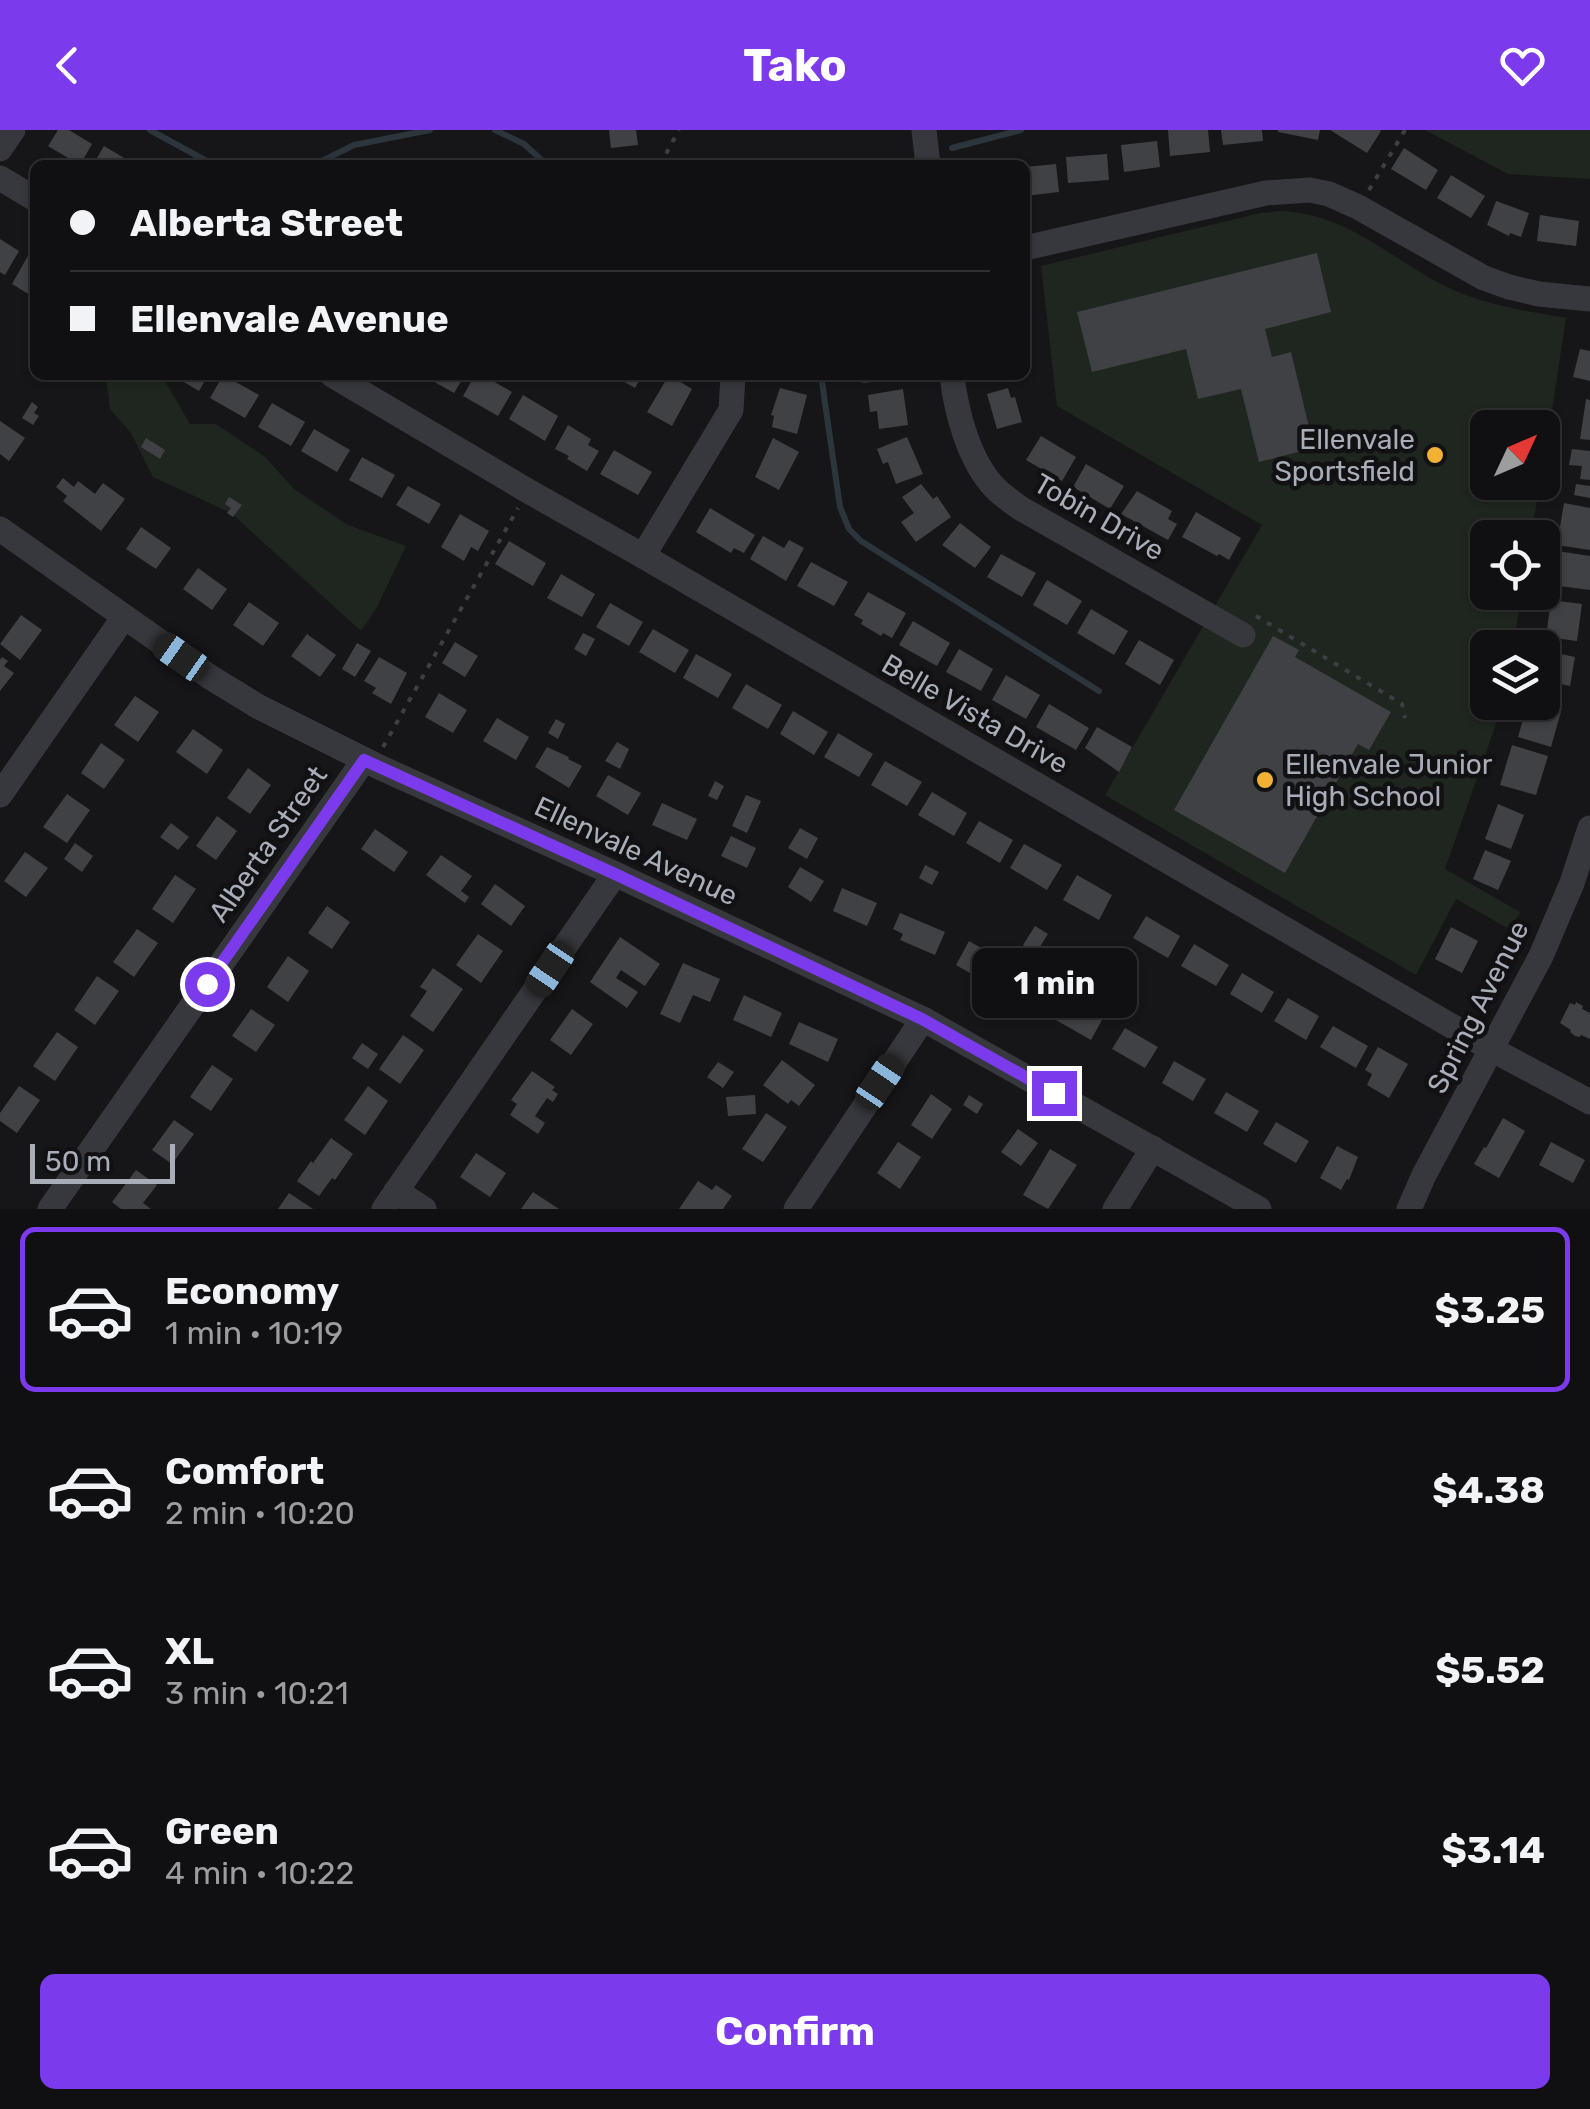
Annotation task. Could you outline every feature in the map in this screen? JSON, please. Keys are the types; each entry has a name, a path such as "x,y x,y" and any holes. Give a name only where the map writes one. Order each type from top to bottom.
{"street":[{"path":"0,149 13,130"},
{"path":"924,130 927,160"},
{"path":"0,178 30,196"},
{"path":"1030,247 1266,194 1310,190 1358,207 1484,278 1540,294 1590,300"},
{"name":"Belle Vista Drive","path":"340,380 1491,1049 1590,1102"},
{"path":"644,556 731,410 733,380"},
{"name":"Tobin Drive","path":"953,380 964,430 978,464 994,487 1020,508 1177,597 1249,625"},
{"name":"Ellenvale Avenue","path":"0,529 259,708 922,1019 1259,1209"},
{"path":"0,794 124,617"},
{"name":"Alberta Street","path":"50,1209 370,763"},
{"name":"Spring Avenue","path":"1409,1209 1541,956 1590,828"},
{"path":"424,1209 390,1200 615,874"},
{"path":"796,1209 922,1019"},
{"path":"1114,1209 1153,1148"}],"path":[{"path":"663,160 679,130"},
{"path":"1358,207 1405,130"},
{"path":"370,763 528,491"},
{"path":"1249,625 1402,704 1405,718"}],"shaded area":[{"path":"1425,130 1590,130 1590,179 1508,174"},
{"path":"1282,211 1328,220 1461,293 1506,307 1566,318 1552,410 1470,410 1470,500 1537,500 1534,520 1470,520 1470,610 1519,610 1516,630 1470,630 1470,720 1497,720 1445,869 1520,912 1511,930 1456,899 1416,975 1105,795 1262,525 1057,406 1041,266"},
{"path":"106,380 165,381 190,424 216,424 265,457 294,489 348,525 406,546 361,631 231,513 153,477 131,433 110,409"}],"building":[{"path":"58,130 69,130 92,144 83,160 72,160 48,146"},
{"path":"609,130 636,130 638,145 611,148"},
{"path":"1168,130 1208,130 1210,152 1170,156"},
{"path":"1221,130 1262,130 1263,141 1223,145"},
{"path":"1278,130 1320,130 1318,140"},
{"path":"1330,130 1379,130 1381,131 1367,153"},
{"path":"1157,141 1160,167 1124,172 1121,145"},
{"path":"104,146 128,160 96,160"},
{"path":"1404,148 1438,170 1426,190 1391,169"},
{"path":"1107,154 1109,180 1068,183 1066,157"},
{"path":"1056,164 1059,192 1030,195 1030,167"},
{"path":"1451,175 1485,196 1471,218 1437,198"},
{"path":"1496,201 1529,213 1521,237 1510,233 1509,236 1487,225"},
{"path":"1540,215 1579,221 1576,246 1537,241"},
{"path":"0,239 19,251 5,275 0,272"},
{"path":"1317,253 1331,312 1265,329 1272,357 1291,352 1314,448 1259,462 1241,389 1198,399 1186,349 1092,372 1077,312"},
{"path":"29,254 30,295 12,284"},
{"path":"1580,349 1590,351 1590,381 1573,377"},
{"path":"180,380 205,380 199,391"},
{"path":"220,380 232,380 259,395 245,418 210,398"},
{"path":"431,380 462,380 454,393"},
{"path":"472,380 491,380 512,392 498,416 463,396"},
{"path":"621,380 639,380 635,388"},
{"path":"666,380 677,380 692,389 672,426 647,412"},
{"path":"780,388 807,395 797,434 772,427 771,415"},
{"path":"1008,388 1011,398 1015,397 1022,422 997,429 987,394"},
{"path":"903,389 908,425 879,429 877,411 870,412 868,395"},
{"path":"523,395 558,416 545,441 509,419"},
{"path":"1586,399 1590,400 1590,440 1580,439"},
{"path":"32,402 38,407 34,413 39,416 33,425 22,418"},
{"path":"272,403 305,422 291,446 258,427"},
{"path":"0,421 25,438 9,461 0,454"},
{"path":"568,425 591,439 588,445 599,451 587,471 555,449"},
{"path":"314,429 350,450 337,472 301,451"},
{"path":"1041,436 1076,457 1062,481 1026,460"},
{"path":"907,437 923,474 896,484 888,462 883,464 877,449"},
{"path":"146,438 165,450 160,459 141,447"},
{"path":"773,438 799,452 779,490 755,477"},
{"path":"1572,449 1590,451 1590,480 1580,479 1582,466 1569,465"},
{"path":"614,450 652,472 638,495 600,474"},
{"path":"362,457 395,475 382,498 349,480"},
{"path":"1086,464 1124,486 1110,509 1073,487"},
{"path":"63,478 74,487 78,481 95,494 103,483 125,499 101,531 63,501 67,496 56,487"},
{"path":"921,484 933,499 937,496 951,517 916,542 901,522 914,513 902,497"},
{"path":"1576,484 1590,486 1590,498 1574,495"},
{"path":"408,486 441,504 429,524 396,505"},
{"path":"1137,491 1172,511 1168,519 1177,524 1168,540 1121,514"},
{"path":"229,497 242,505 233,517 227,513 231,508 225,504"},
{"path":"1564,503 1590,508 1590,550 1560,545"},
{"path":"710,508 755,535 744,553 734,548 731,553 696,532"},
{"path":"1196,512 1241,538 1229,560 1182,537"},
{"path":"460,514 489,531 478,551 471,547 464,561 441,547"},
{"path":"960,523 991,547 975,568 942,545"},
{"path":"141,527 171,548 156,569 126,549"},
{"path":"763,536 784,548 789,540 804,548 786,581 750,559"},
{"path":"509,541 546,563 533,586 495,564"},
{"path":"1560,551 1590,556 1590,590 1560,586"},
{"path":"1001,554 1036,573 1022,597 987,577"},
{"path":"811,562 848,582 834,606 797,586"},
{"path":"198,568 227,589 212,610 183,589"},
{"path":"561,574 595,594 582,617 547,598"},
{"path":"1047,580 1082,601 1067,625 1033,605"},
{"path":"868,592 906,613 892,638 861,624 863,620 854,615"},
{"path":"1560,601 1582,604 1577,641 1560,639 1560,630 1547,630 1550,610 1560,610"},
{"path":"249,602 279,623 263,646 233,625"},
{"path":"610,603 643,622 629,646 596,627"},
{"path":"1091,609 1128,631 1114,655 1077,633"},
{"path":"21,615 42,630 20,660 0,644"},
{"path":"913,621 950,643 937,666 899,645"},
{"path":"653,629 689,650 675,673 639,652"},
{"path":"583,633 595,639 586,656 574,649"},
{"path":"307,634 336,655 320,677 291,656"},
{"name":"Ellenvale Junior High School","path":"1273,636 1299,650 1295,657 1391,712 1369,750 1358,744 1285,873 1174,810"},
{"path":"1139,640 1174,660 1160,685 1125,664"},
{"path":"455,642 478,656 465,677 442,663"},
{"path":"357,643 371,651 355,677 342,669"},
{"path":"959,649 993,669 981,691 946,672"},
{"path":"696,654 732,674 718,698 683,678"},
{"path":"1560,654 1575,657 1570,686 1560,684"},
{"path":"2,657 8,661 4,666 14,673 0,691 0,660"},
{"path":"379,657 407,673 391,704 372,693 376,688 364,681"},
{"path":"1006,675 1040,695 1026,719 992,700"},
{"path":"746,684 782,705 768,729 732,708"},
{"path":"439,693 467,710 453,733 425,717"},
{"path":"135,696 159,712 138,742 114,725"},
{"path":"1049,704 1089,728 1076,750 1036,727"},
{"path":"793,711 828,732 814,755 780,734"},
{"path":"497,718 529,737 516,760 483,741"},
{"path":"556,719 565,724 558,739 548,733"},
{"path":"1523,720 1559,720 1551,747 1518,737"},
{"path":"1097,727 1132,747 1119,772 1085,748"},
{"path":"193,729 223,750 207,774 176,752"},
{"path":"838,733 873,754 859,777 824,757"},
{"path":"617,742 629,749 620,769 605,761"},
{"path":"101,743 125,760 104,789 81,773"},
{"path":"1512,745 1548,756 1536,795 1500,785"},
{"path":"547,747 582,766 569,788 535,767"},
{"path":"885,761 922,782 907,806 871,785"},
{"path":"248,768 271,785 250,814 227,798"},
{"path":"608,775 641,793 628,815 596,796"},
{"path":"715,781 724,786 717,800 708,796"},
{"path":"932,792 967,813 954,836 918,815"},
{"path":"67,794 90,810 67,843 43,827"},
{"path":"746,795 761,801 747,833 732,826"},
{"path":"662,803 697,819 687,840 652,825"},
{"path":"1498,804 1524,815 1511,849 1485,839"},
{"path":"217,816 237,831 216,860 196,846"},
{"path":"979,821 1013,840 1000,863 966,843"},
{"path":"171,823 189,837 178,850 160,837"},
{"path":"800,828 818,838 807,859 788,848"},
{"path":"375,829 408,852 394,872 361,849"},
{"path":"731,836 756,848 747,868 721,856"},
{"path":"75,843 93,856 82,872 64,859"},
{"path":"1024,844 1062,865 1047,890 1010,868"},
{"path":"1485,850 1511,861 1498,890 1473,879"},
{"path":"25,852 48,868 26,897 4,881"},
{"path":"441,855 472,876 461,891 469,897 465,903 426,875"},
{"path":"925,865 939,872 932,885 919,878"},
{"path":"800,867 824,881 811,902 788,887"},
{"path":"175,875 196,889 173,923 152,909"},
{"path":"1077,875 1112,895 1099,920 1063,900"},
{"path":"495,884 525,906 511,926 481,904"},
{"path":"842,888 877,903 867,926 833,911"},
{"path":"327,906 350,922 332,949 308,933"},
{"path":"900,913 945,932 935,955 900,940 903,934 893,929"},
{"path":"1146,916 1180,936 1168,958 1133,938"},
{"path":"1035,926 1048,934 1036,953 1023,945"},
{"path":"1451,927 1478,941 1462,973 1435,959"},
{"path":"137,929 158,943 134,977 113,962"},
{"path":"478,934 503,951 481,983 456,965"},
{"path":"620,937 660,964 645,986 621,970 616,978 638,992 627,1008 590,982"},
{"path":"969,941 1002,960 989,984 956,965"},
{"path":"1194,944 1229,965 1216,986 1181,966"},
{"path":"288,956 309,971 288,1002 267,987"},
{"path":"683,963 720,979 710,1002 693,995 680,1023 660,1014"},
{"path":"1023,963 1056,982 1038,1012 1005,993"},
{"path":"433,968 463,989 433,1032 410,1016 427,991 420,987"},
{"path":"1242,973 1274,992 1262,1013 1230,994"},
{"path":"97,976 119,991 95,1025 74,1010"},
{"path":"744,995 782,1013 771,1037 733,1020"},
{"path":"1068,998 1103,1018 1091,1040 1056,1020"},
{"path":"1288,998 1319,1016 1306,1040 1274,1021"},
{"path":"1576,1002 1590,1013 1590,1039 1575,1036 1560,1023 1570,1003"},
{"path":"251,1009 275,1025 256,1052 232,1036"},
{"path":"572,1009 593,1024 571,1055 550,1040"},
{"path":"799,1022 838,1039 828,1062 789,1044"},
{"path":"1333,1026 1368,1046 1356,1068 1320,1047"},
{"path":"1125,1028 1158,1047 1145,1068 1112,1049"},
{"path":"57,1032 78,1047 55,1081 33,1066"},
{"path":"403,1035 424,1050 400,1084 379,1069"},
{"path":"362,1043 378,1054 368,1069 352,1058"},
{"path":"1378,1047 1408,1064 1389,1098 1367,1085 1372,1074 1365,1070"},
{"path":"782,1060 815,1085 799,1106 791,1100 788,1104 763,1085"},
{"path":"1174,1061 1206,1079 1193,1101 1162,1083"},
{"path":"718,1062 734,1072 723,1088 707,1077"},
{"path":"212,1065 233,1079 211,1111 190,1097"},
{"path":"532,1071 555,1087 552,1090 558,1094 553,1102 547,1098 535,1116 545,1123 538,1134 510,1115 517,1104 511,1100"},
{"path":"19,1086 40,1100 17,1133 0,1121 0,1113"},
{"path":"368,1086 388,1101 365,1135 344,1120"},
{"path":"1226,1092 1259,1111 1247,1132 1214,1113"},
{"path":"931,1094 952,1109 932,1139 911,1125"},
{"path":"755,1095 756,1114 728,1116 726,1097"},
{"path":"969,1095 983,1104 977,1114 963,1105"},
{"path":"766,1113 787,1127 763,1162 742,1149"},
{"path":"1503,1118 1525,1131 1499,1178 1474,1164"},
{"path":"174,1120 194,1134 172,1164 152,1150"},
{"path":"1276,1122 1309,1141 1296,1163 1263,1144"},
{"path":"1018,1129 1038,1143 1021,1166 1001,1152"},
{"path":"331,1138 353,1154 319,1196 297,1181"},
{"path":"898,1142 921,1157 900,1189 877,1173"},
{"path":"1551,1142 1585,1160 1573,1183 1539,1165"},
{"path":"1337,1146 1358,1157 1341,1190 1320,1178"},
{"path":"1050,1149 1077,1165 1048,1209 1023,1195"},
{"path":"476,1153 506,1173 490,1197 460,1177"},
{"path":"136,1170 157,1185 143,1203 151,1209 121,1209 112,1202"},
{"path":"698,1181 712,1190 716,1185 732,1196 723,1209 679,1209"},
{"path":"533,1192 559,1209 521,1209"},
{"path":"289,1193 313,1209 278,1209"}],"waterway":[{"path":"150,130 205,160"},
{"path":"324,160 354,145 430,130"},
{"path":"495,130 524,144 542,160"},
{"path":"952,148 1021,130"},
{"path":"822,380 840,507 849,529 861,541 1099,691"}],"place":[{"name":"Ellenvale Sportsfield","path":"1435,455"},
{"name":"Ellenvale Junior High School","path":"1265,780"}],"route":[{"path":"207,984 364,760 922,1019 1054,1093"}]}
